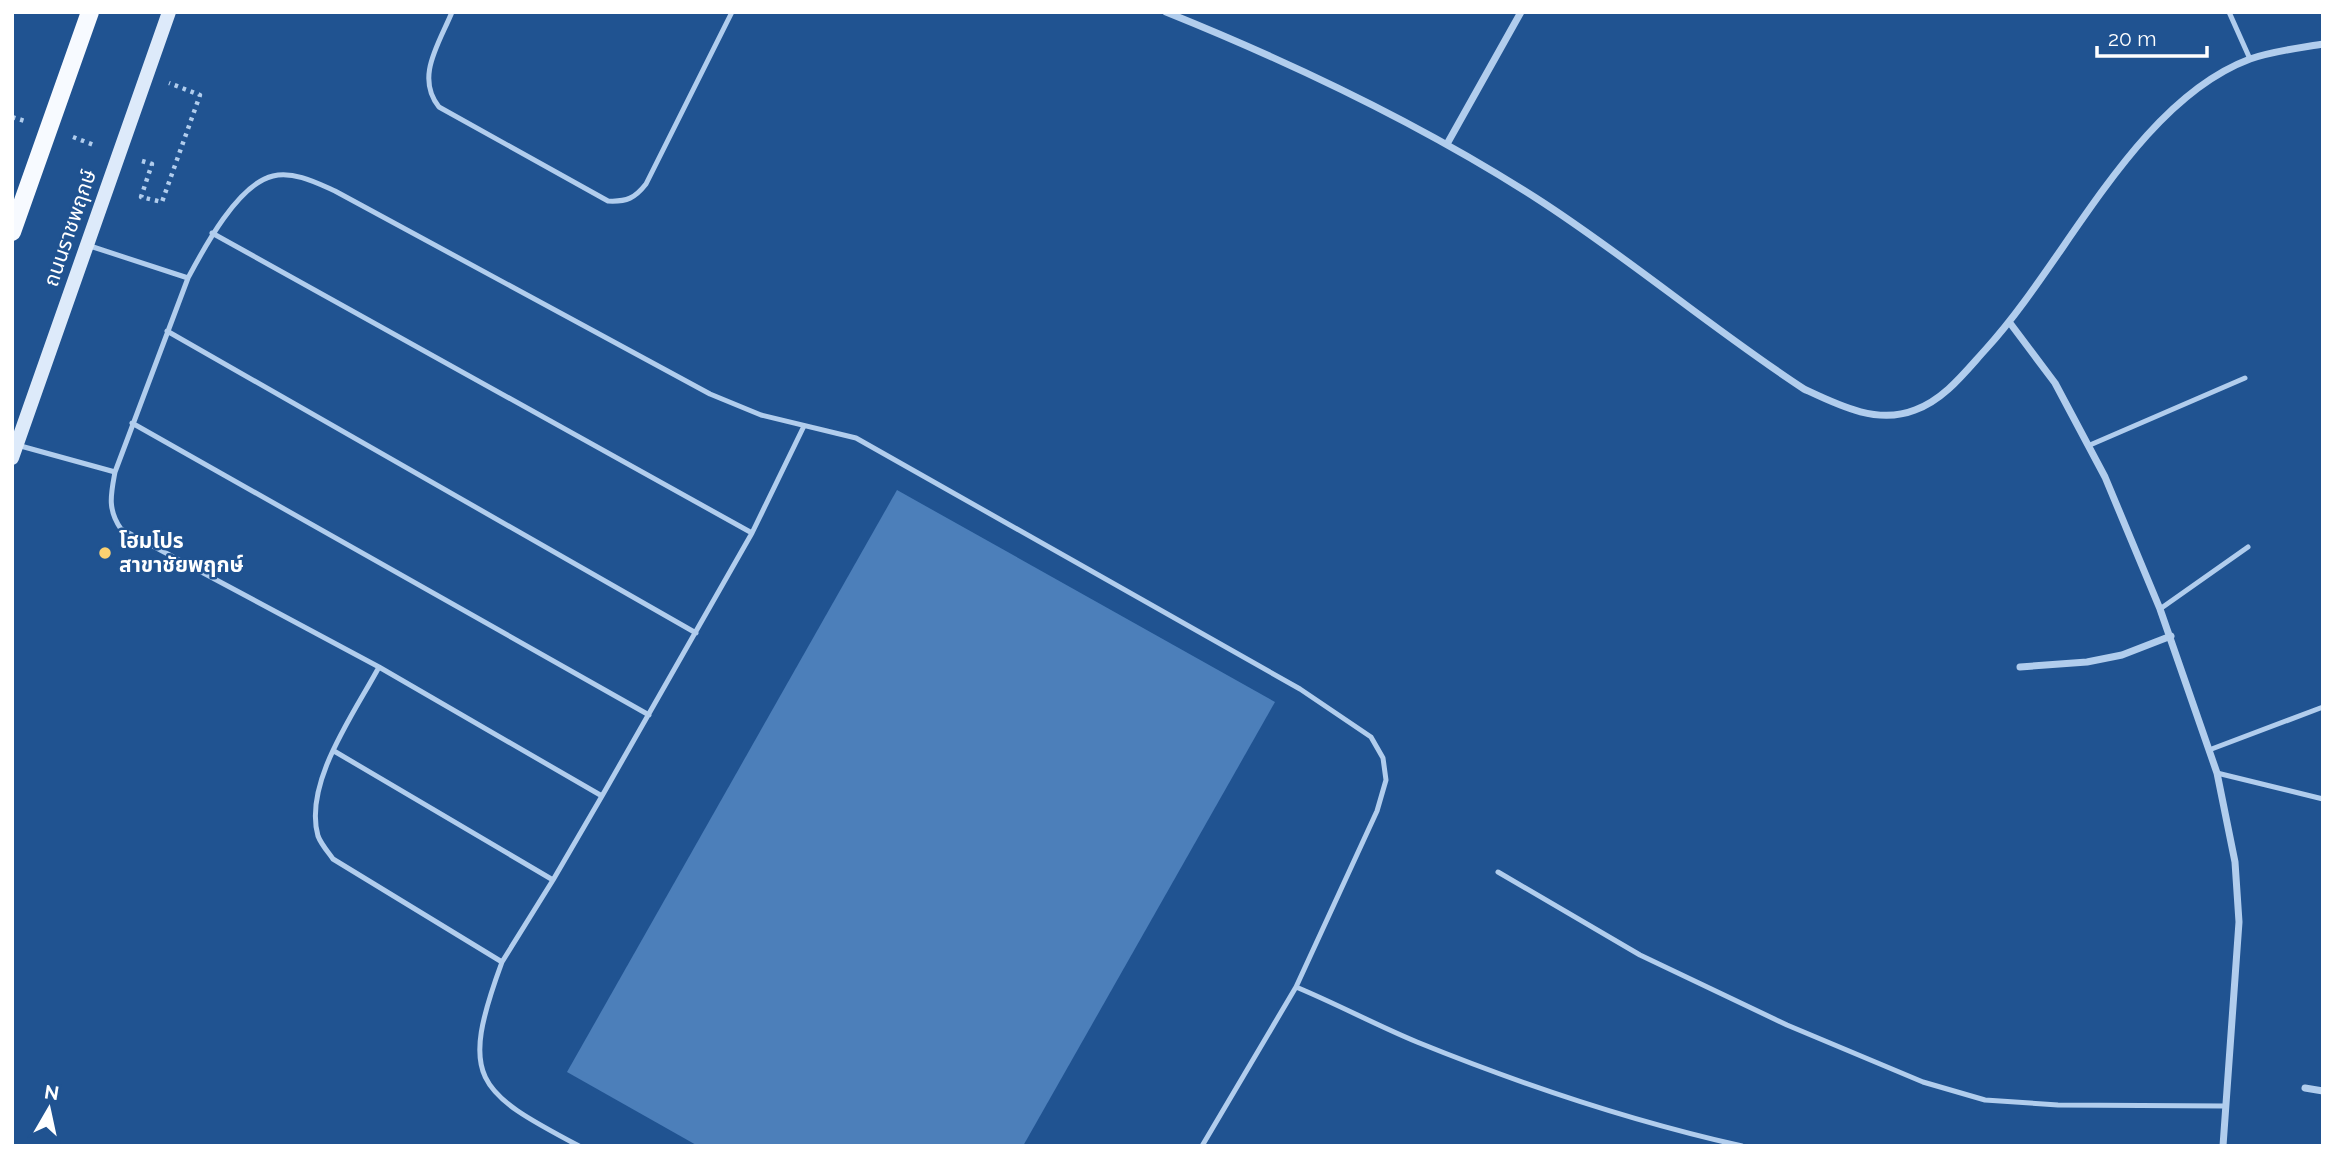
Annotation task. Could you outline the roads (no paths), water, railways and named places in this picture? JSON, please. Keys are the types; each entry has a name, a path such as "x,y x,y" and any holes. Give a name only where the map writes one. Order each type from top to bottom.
{"main road":[{"path":"12,232 90,12"},
{"name":"ถนนราชพฤกษ์","path":"14,451 89,245 169,12"}],"street":[{"path":"1166,12 1328,82 1447,144 1537,198 1615,252 1759,360 1804,389 1848,410 1883,415 1912,411 1947,391 2010,324 2097,197 2141,144 2197,89 2250,59 2323,44"},
{"path":"1447,144 1521,12"},
{"path":"2010,324 2055,383 2090,444 2171,636 2217,773 2235,862 2239,922 2236,998 2224,1106 2223,1146"},
{"path":"2020,667 2087,662 2122,655 2171,636"},
{"path":"2305,1088 2323,1091"}],"lane":[{"path":"452,12 428,71 430,96 439,107 608,201 623,202 636,197 646,184 732,12"},
{"path":"2229,12 2250,59"},
{"path":"603,796 379,667 121,528 113,517 110,504 115,472 188,278 212,233 252,187 273,176 302,177 335,191 710,394 761,415 856,438 1300,689 1370,737 1383,758 1385,780 1377,810 1296,987 1202,1146"},
{"path":"212,233 752,533"},
{"path":"89,245 188,278"},
{"path":"167,331 696,633"},
{"path":"2090,444 2245,378"},
{"path":"132,423 649,715"},
{"path":"579,1146 502,1102 488,1085 481,1065 483,1014 502,962 603,796 696,633 752,533 804,426"},
{"path":"14,451 115,472"},
{"path":"2160,609 2248,547"},
{"path":"379,667 319,785 315,814 318,839 333,859 502,962"},
{"path":"2209,750 2323,707"},
{"path":"334,751 553,880"},
{"path":"2217,773 2323,799"},
{"path":"1498,872 1640,955 1787,1025 1923,1082 1985,1100 2058,1105 2224,1106"},
{"path":"1296,987 1414,1041 1510,1079 1686,1133 1742,1146"}],"place":[{"name":"โฮมโปร สาขาชัยพฤกษ์","path":"105,553"}]}
